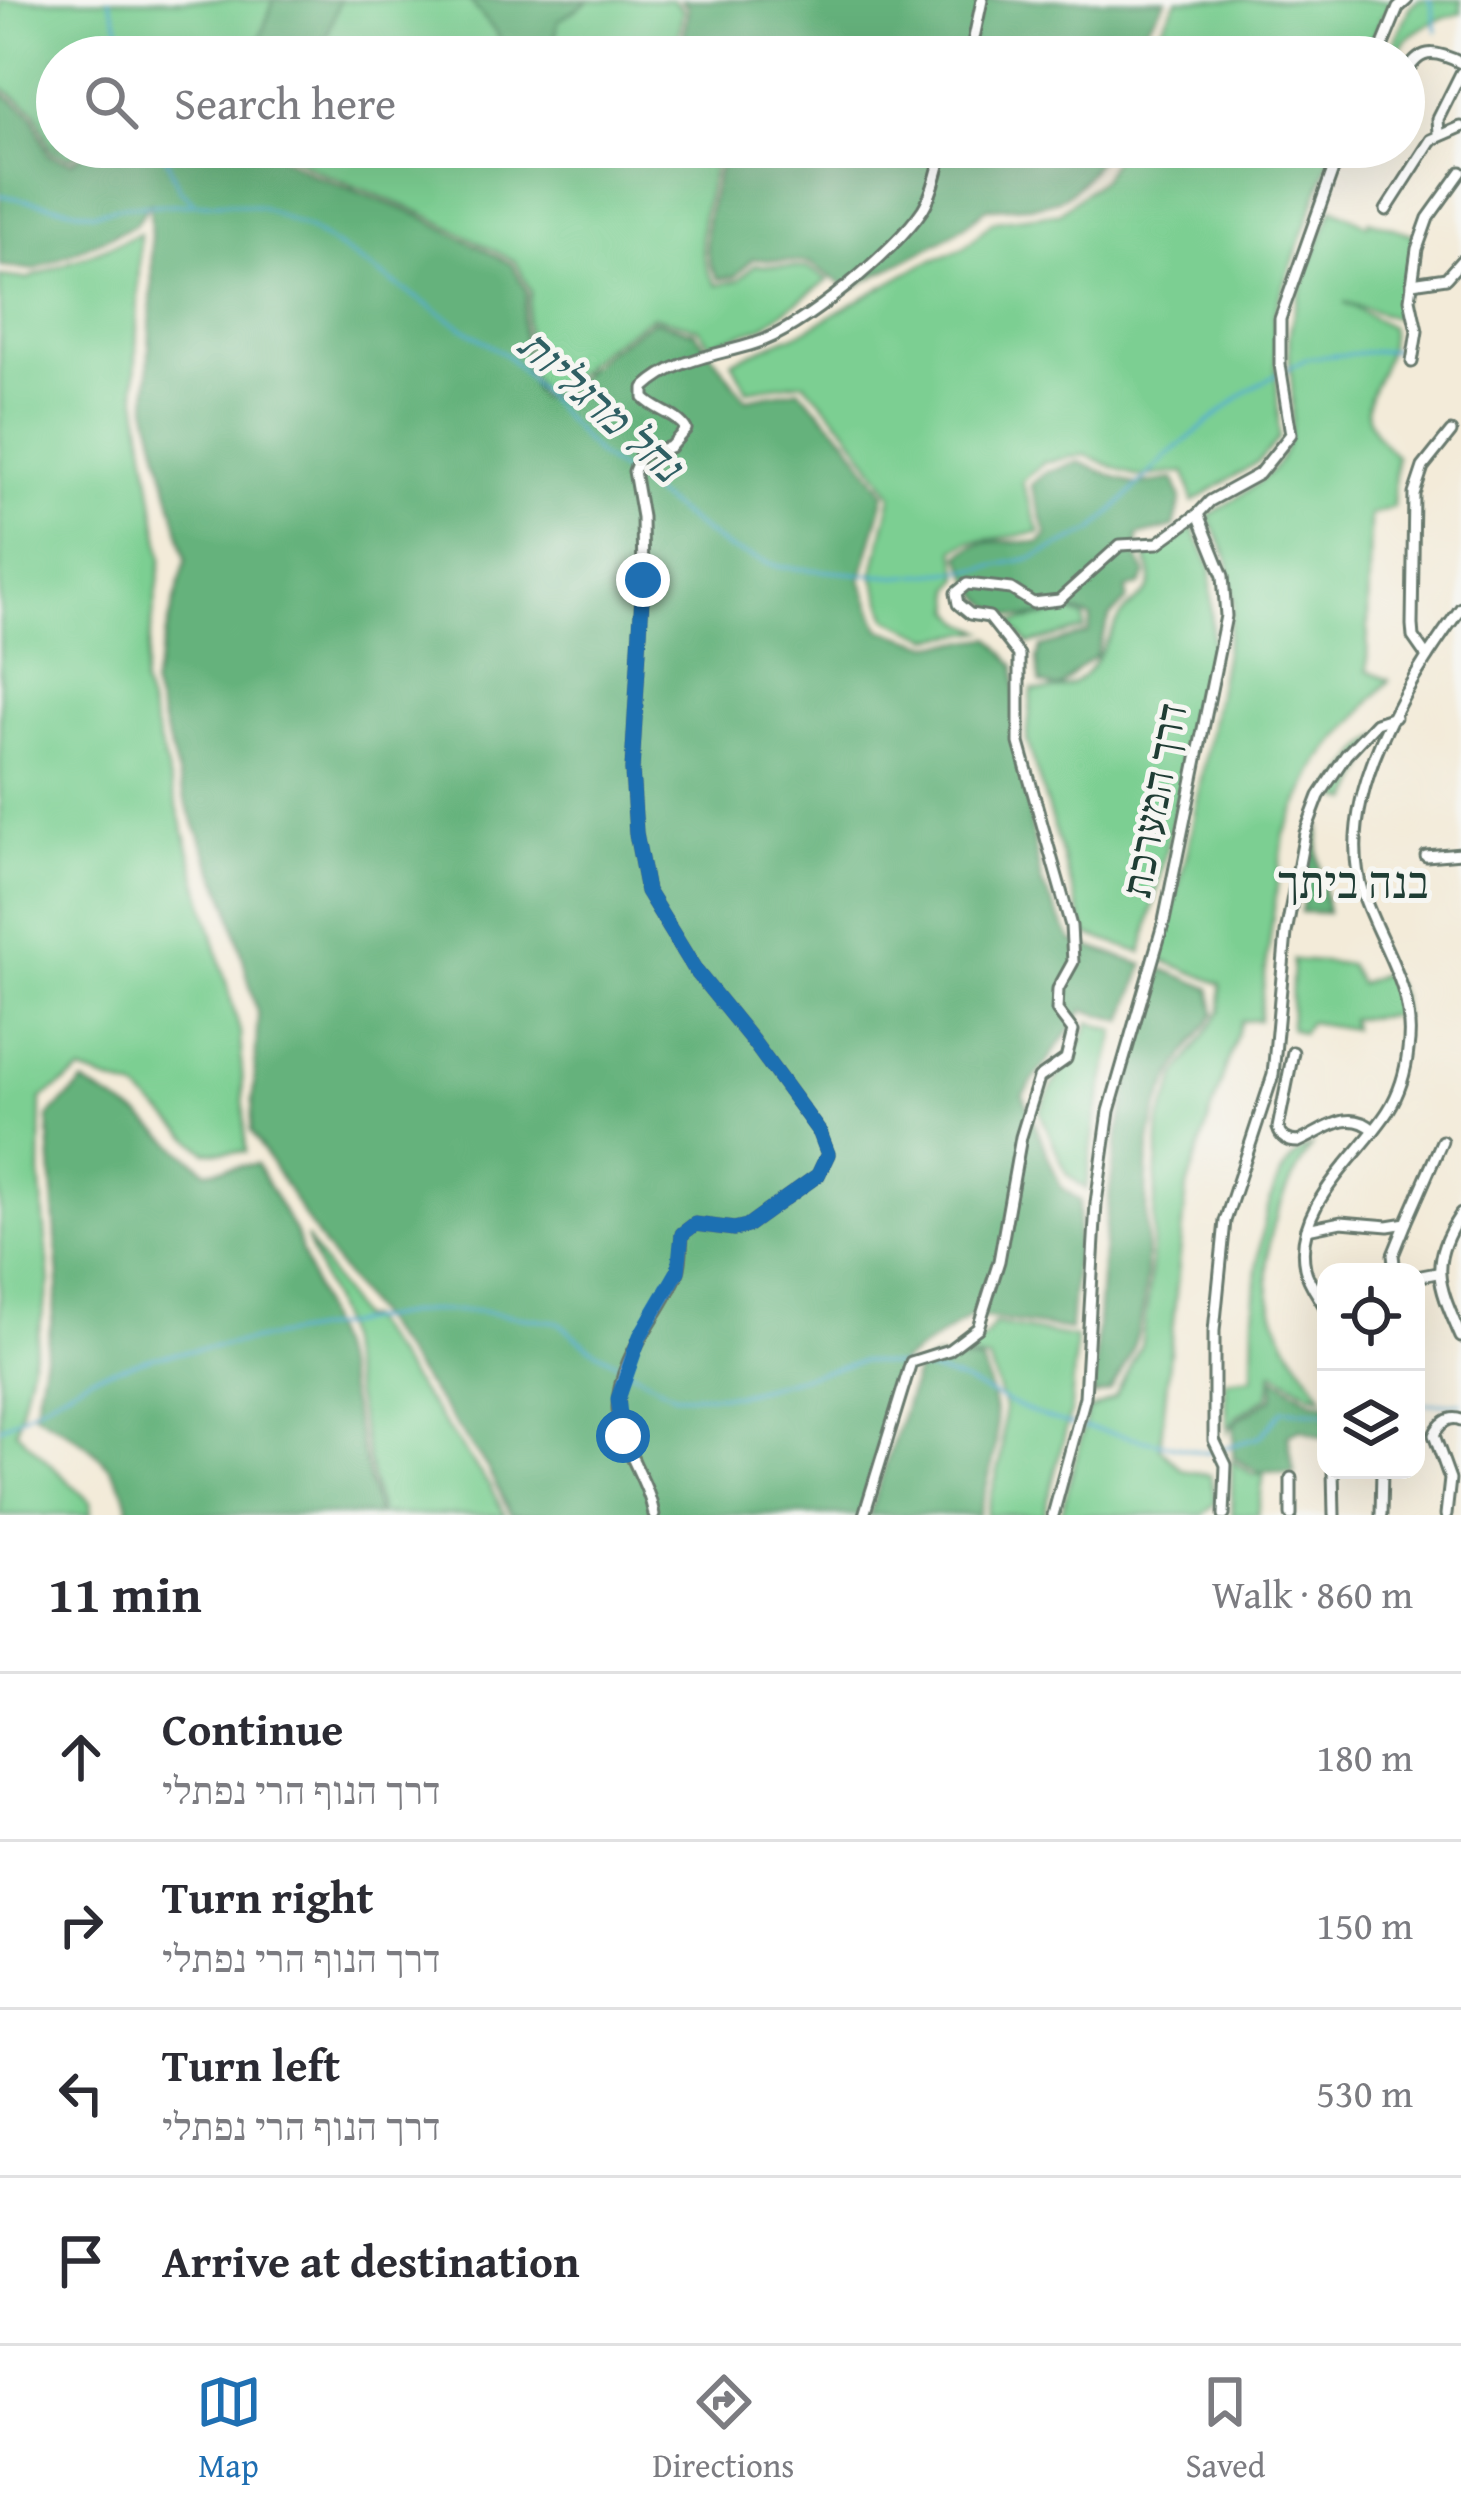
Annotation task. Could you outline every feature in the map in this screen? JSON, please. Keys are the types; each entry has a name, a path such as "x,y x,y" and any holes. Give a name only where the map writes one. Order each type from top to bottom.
{"street":[{"path":"974,36 982,0"},
{"path":"1387,36 1406,0"},
{"path":"1425,52 1461,63"},
{"path":"1439,134 1438,119 1461,73"},
{"path":"1425,148 1439,134 1461,127"},
{"path":"654,1515 652,1499 623,1436 618,1399 640,1336 678,1271 682,1234 695,1224 747,1226 818,1175 828,1154 820,1133 680,950 652,903 640,861 632,770 643,555 634,471 641,454 670,447 686,429 682,422 650,405 644,388 679,365 760,343 781,332 871,266 926,205 937,168"},
{"path":"864,1515 910,1362 949,1350 978,1328 999,1261 1021,1137 1039,1078 1066,1059 1073,1031 1057,1010 1058,989 1073,962 1072,926 1019,743 1019,655 989,617 970,614 958,604 956,593 967,584 984,585 1011,589 1033,603 1059,600 1120,545 1158,542 1210,501 1259,474 1291,434 1280,365 1280,319 1334,168"},
{"path":"1387,210 1413,168"},
{"path":"1412,362 1417,331 1410,299 1417,249 1428,218 1461,172"},
{"path":"1412,283 1446,278 1461,261"},
{"path":"1427,657 1413,637 1412,513 1423,467 1451,433"},
{"name":"דרך המערכת","path":"1052,1515 1085,1397 1096,1203 1109,1111 1164,921 1226,616 1223,576 1198,514"},
{"path":"1317,1291 1305,1266 1307,1229 1329,1187 1399,1091 1409,1048 1408,1007 1398,971 1363,893 1355,836 1363,792 1395,717 1427,657 1461,608"},
{"path":"1449,625 1461,636"},
{"path":"1224,1515 1226,1465 1215,1448 1214,1331 1225,1221 1274,1076 1286,933 1305,833 1319,796 1346,755 1376,723 1395,717"},
{"path":"1426,856 1461,853"},
{"path":"1293,1052 1280,1134 1298,1142 1346,1120 1366,1123 1374,1130"},
{"path":"1392,1263 1442,1141"},
{"path":"1461,1214 1447,1234 1437,1273 1461,1337"},
{"path":"1307,1229 1341,1222 1406,1223"},
{"path":"1425,1275 1437,1273"},
{"path":"1446,1515 1450,1479 1434,1435 1443,1423 1461,1420"},
{"path":"1291,1478 1292,1515"},
{"path":"1333,1479 1334,1515"},
{"path":"1381,1515 1382,1479"}],"green space":[{"path":"0,0 672,0 683,9 680,36 36,36 36,113 0,86"},
{"path":"274,0 340,0 327,36 261,36"},
{"path":"469,0 590,0 558,21 556,36 498,35"},
{"path":"680,0 1166,0 1140,36 685,36 688,7"},
{"path":"1177,0 1395,0 1375,36 1157,36"},
{"path":"1419,0 1461,0 1461,13 1411,36 1396,36 1410,6"},
{"path":"0,91 32,114 36,168 302,168 421,216 513,265 527,293 522,322 527,375 539,398 556,398 604,353 654,320 695,332 746,399 799,389 847,439 885,494 861,580 880,629 931,645 991,638 1015,666 1017,740 1041,882 1072,941 1144,965 1124,1021 1084,1010 1023,1095 1061,1187 1080,1201 1070,1330 971,1316 899,1364 861,1515 511,1515 486,1466 323,1246 251,1131 258,1016 229,906 186,803 152,686 186,559 147,406 150,203 135,225 34,270 0,266"},
{"path":"311,168 714,168 702,236 708,270 717,285 739,280 754,265 809,268 828,280 762,327 710,344 698,328 653,316 601,350 554,394 541,394 531,374 526,322 531,292 516,262 423,213"},
{"path":"719,168 1092,168 1058,200 987,208 939,242 850,290 810,263 752,259 736,276 719,279 707,249"},
{"path":"1109,168 1326,168 1274,314 1279,438 1259,461 1193,502 1185,472 1137,477 1085,455 1044,462 1022,482 1040,533 969,542 955,549 960,578 953,588 954,611 965,623 983,631 931,638 888,619 873,575 892,495 847,429 804,382 747,390 732,361 804,331 925,263 964,248 993,221 1059,213 1102,179"},
{"path":"1333,208 1367,225 1369,220 1418,236 1396,318 1344,302 1390,327 1389,347 1367,406 1378,437 1396,456 1393,507 1370,515 1367,671 1389,680 1319,761 1284,834 1259,1020 1241,1021 1187,1187 1160,1448 1182,1470 1210,1475 1216,1502 1203,1515 1061,1515 1088,1411 1115,1397 1141,1345 1160,1121 1178,1074 1221,1011 1221,984 1160,959 1188,849 1234,603 1228,558 1208,516 1263,479 1284,453 1292,415 1289,346 1293,316"},
{"path":"140,234 135,385 162,557 143,684 240,1032 246,1152 206,1152 137,1091 81,1072 41,1099 40,1175 50,1282 16,1431 90,1502 91,1515 0,1515 0,276 27,279"},
{"path":"1079,462 1135,485 1174,479 1181,499 1174,527 1138,536 1137,556 1146,574 1140,585 1127,589 1127,600 1110,617 1095,657 1058,688 1040,683 1037,659 1041,647 1088,633 1091,618 1065,610 1026,617 1001,612 983,598 960,555 987,543 1039,543 1047,535 1031,485 1046,472"},
{"path":"1193,528 1211,567 1212,651 1142,953 1086,934 1027,740 1032,690 1067,686 1089,670 1121,616 1151,584 1143,551 1163,548"},
{"path":"1070,612 1084,618 1084,629 1029,644 1010,623"},
{"path":"1381,734 1351,801 1329,795 1362,750"},
{"path":"1316,827 1320,827 1318,855 1327,913 1301,912"},
{"path":"1293,960 1348,964 1359,984 1387,972 1399,993 1403,1015 1350,1019 1352,1029 1309,1022 1302,1033 1290,1028"},
{"path":"1163,969 1210,988 1215,1013 1161,1100 1148,1161 1141,1320 1130,1355 1110,1391 1093,1396 1111,1180 1131,1075"},
{"path":"1090,1022 1116,1031 1096,1116 1086,1189 1067,1174 1040,1112"},
{"path":"83,1083 140,1116 206,1171 256,1164 295,1232 343,1369 377,1515 129,1515 119,1481 96,1453 34,1413 59,1282 48,1117"},
{"path":"1311,1146 1279,1209 1267,1276 1278,1324 1317,1387 1317,1395 1273,1371 1269,1396 1237,1416 1228,1431 1225,1380 1253,1377 1256,1286 1266,1215 1276,1184 1291,1161"},
{"path":"306,1237 359,1319 366,1318 489,1485 505,1515 380,1515 339,1321"},
{"path":"994,1324 1076,1338 1071,1409 1044,1515 986,1515 1001,1459 1004,1407 989,1360 957,1356 985,1338"},
{"path":"937,1358 982,1362 990,1387 996,1439 979,1515 869,1515 918,1367"},
{"path":"1275,1377 1317,1402 1317,1435 1301,1429 1288,1435 1294,1473 1258,1472 1233,1457 1234,1425 1273,1398"},
{"path":"1232,1461 1254,1475 1264,1473 1258,1515 1232,1515"}],"waterway":[{"path":"109,0 122,36"},
{"path":"1428,0 1437,31"},
{"path":"170,168 180,190 193,201"},
{"name":"נחל מרגליות","path":"0,195 93,213 126,206 228,203 260,207 310,229 510,358 598,455 634,480"},
{"name":"נחל מרגליות","path":"642,486 727,548 780,567 897,577 980,569 1032,558 1093,531 1168,455 1248,390 1308,358 1403,349"},
{"path":"0,1428 91,1376 154,1357 424,1311 477,1311 558,1322 589,1347 674,1395 735,1395 862,1361 905,1367"},
{"path":"914,1368 1073,1425"},
{"path":"1425,1404 1461,1403"},
{"path":"1223,1448 1260,1437 1283,1410 1317,1412"},
{"path":"1082,1427 1206,1453 1214,1450"}],"district":[{"name":"בנה ביתך","path":"1353,881"}],"route":[{"path":"623,1436 618,1399 640,1336 678,1271 682,1234 695,1224 747,1226 818,1175 828,1154 820,1133 680,950 647,891 636,833 632,770 643,580"}]}
